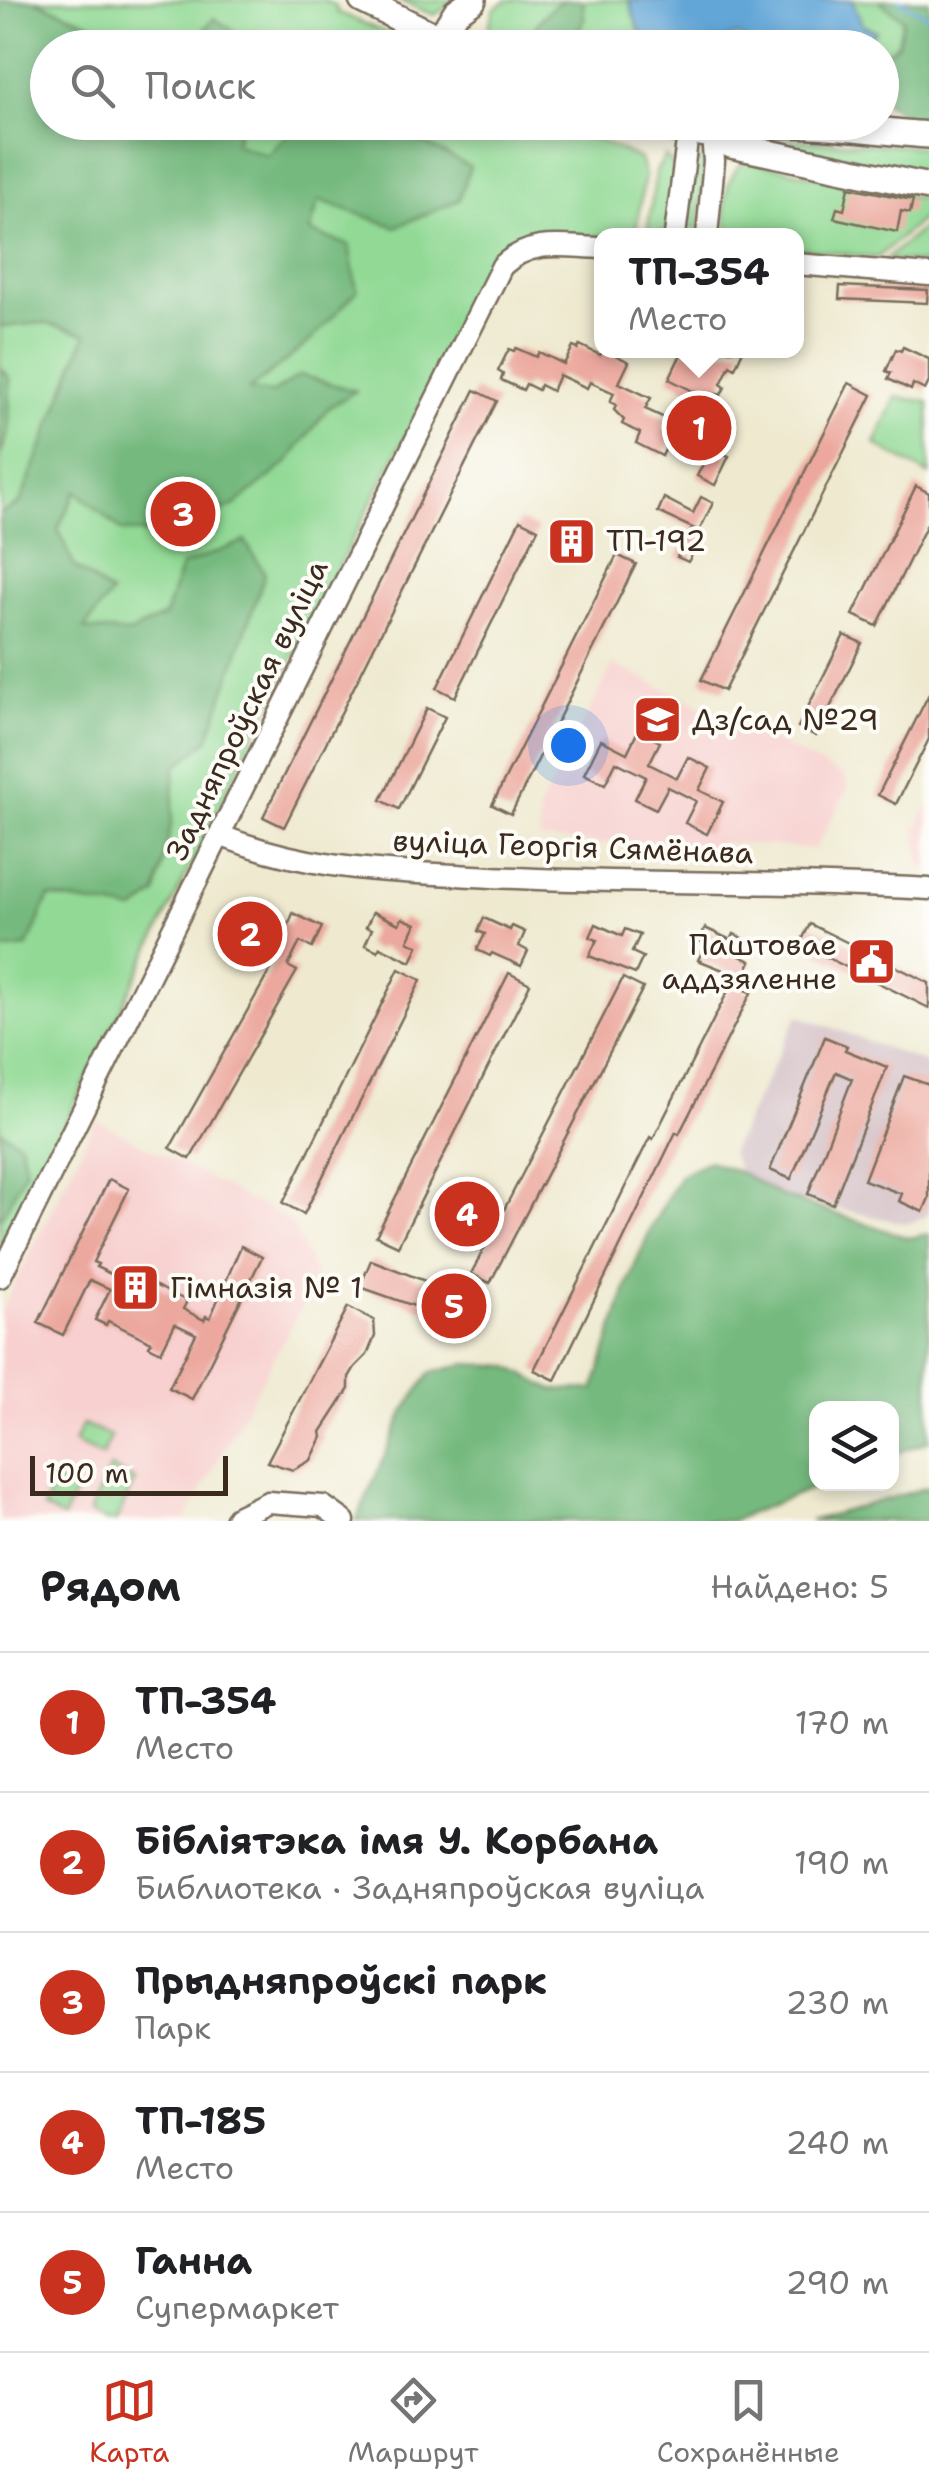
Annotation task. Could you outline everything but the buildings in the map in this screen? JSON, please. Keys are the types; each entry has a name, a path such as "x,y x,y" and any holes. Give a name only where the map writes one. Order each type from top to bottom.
{"main road":[{"path":"362,0 423,30"},
{"path":"452,30 456,12 472,0"},
{"path":"899,134 929,136"},
{"path":"717,140 929,187"}],"street":[{"path":"677,228 699,140"},
{"path":"703,140 714,161 709,228"},
{"name":"Задняпроўская вуліца","path":"0,1277 502,266 518,251 540,246 594,248"},
{"path":"804,265 929,275"},
{"name":"вуліца Георгія Сямёнава","path":"219,835 250,848 336,868 544,880 929,890"},
{"path":"235,1521 268,1502 322,1506 344,1521"}],"shaded area":[{"name":"Дз/сад №29","path":"613,664 845,776 848,789 815,849 722,842 710,852 540,839 539,809"},
{"path":"929,804 929,866 921,866 916,828"},
{"path":"798,1015 929,1064 929,1215 907,1224 780,1196 741,1173 730,1153"},
{"path":"96,1120 290,1221 317,1278 185,1521 0,1521 0,1314"}],"green space":[{"path":"0,0 324,0 336,6 337,12 379,30 30,30 30,140 598,140 640,159 645,175 636,228 594,228 594,238 529,235 503,253 286,670 0,1257"},
{"path":"0,0 34,0 108,30 30,30 30,140 236,140 235,144 267,155 281,140 416,140 470,167 459,200 396,227 319,200 310,232 349,245 357,291 309,342 249,390 272,393 300,375 356,391 328,408 287,463 235,505 169,536 122,531 76,491 58,529 74,566 111,594 84,629 129,633 165,616 181,566 245,541 265,574 208,740 175,767 172,820 156,894 135,911 49,897 27,947 0,950 0,514 20,503 86,334 44,323 0,327"},
{"path":"398,0 458,0 434,15"},
{"path":"507,0 565,0 546,14 534,30 488,30 494,9"},
{"path":"583,0 629,0 639,30 579,30 584,19"},
{"path":"583,0 584,19 578,30 534,30 546,14 558,4"},
{"path":"852,0 881,0 903,18 899,39 899,30 861,30 863,25"},
{"path":"929,0 929,119 906,117 899,112 899,39 903,19 880,2"},
{"path":"214,18 232,30 204,30"},
{"path":"748,140 929,147 929,172 893,170"},
{"path":"665,156 675,172 675,203 666,228 648,228 656,172"},
{"path":"700,158 704,163 698,228 687,225 692,162"},
{"path":"747,161 929,200 929,213 877,258 804,249 804,228 729,228 726,195 739,166"},
{"path":"929,223 929,264 886,259"},
{"path":"0,367 10,378 9,430 0,456"},
{"path":"896,397 929,402 929,475 875,444"},
{"path":"0,1130 20,1143 26,1169 0,1221"},
{"path":"708,1161 741,1173 781,1196 909,1238 929,1234 929,1441 899,1452 899,1401 809,1401 809,1489 731,1521 356,1521 404,1412 430,1373 466,1364 508,1366 553,1390 594,1389 628,1282 680,1175"},
{"path":"83,1424 111,1437 102,1456 74,1443"},
{"path":"110,1468 135,1480 116,1521 89,1513"},
{"path":"56,1481 76,1491 63,1518 43,1508"},
{"path":"929,1487 929,1521 810,1521"}],"water":[{"path":"629,0 852,0 863,25 874,30 639,30"}],"waterway":[{"path":"899,0 929,17"}],"place":[{"name":"ТП-354","path":"699,428"},
{"name":"Прыдняпроўскі парк","path":"183,514"},
{"name":"ТП-192","path":"571,541"},
{"name":"Дз/сад №29","path":"657,720"},
{"name":"Бібліятэка імя У. Корбана","path":"250,934"},
{"name":"Паштовае аддзяленне","path":"872,962"},
{"name":"ТП-185","path":"467,1214"},
{"name":"Гімназія № 1","path":"135,1288"},
{"name":"Ганна","path":"454,1306"}]}
